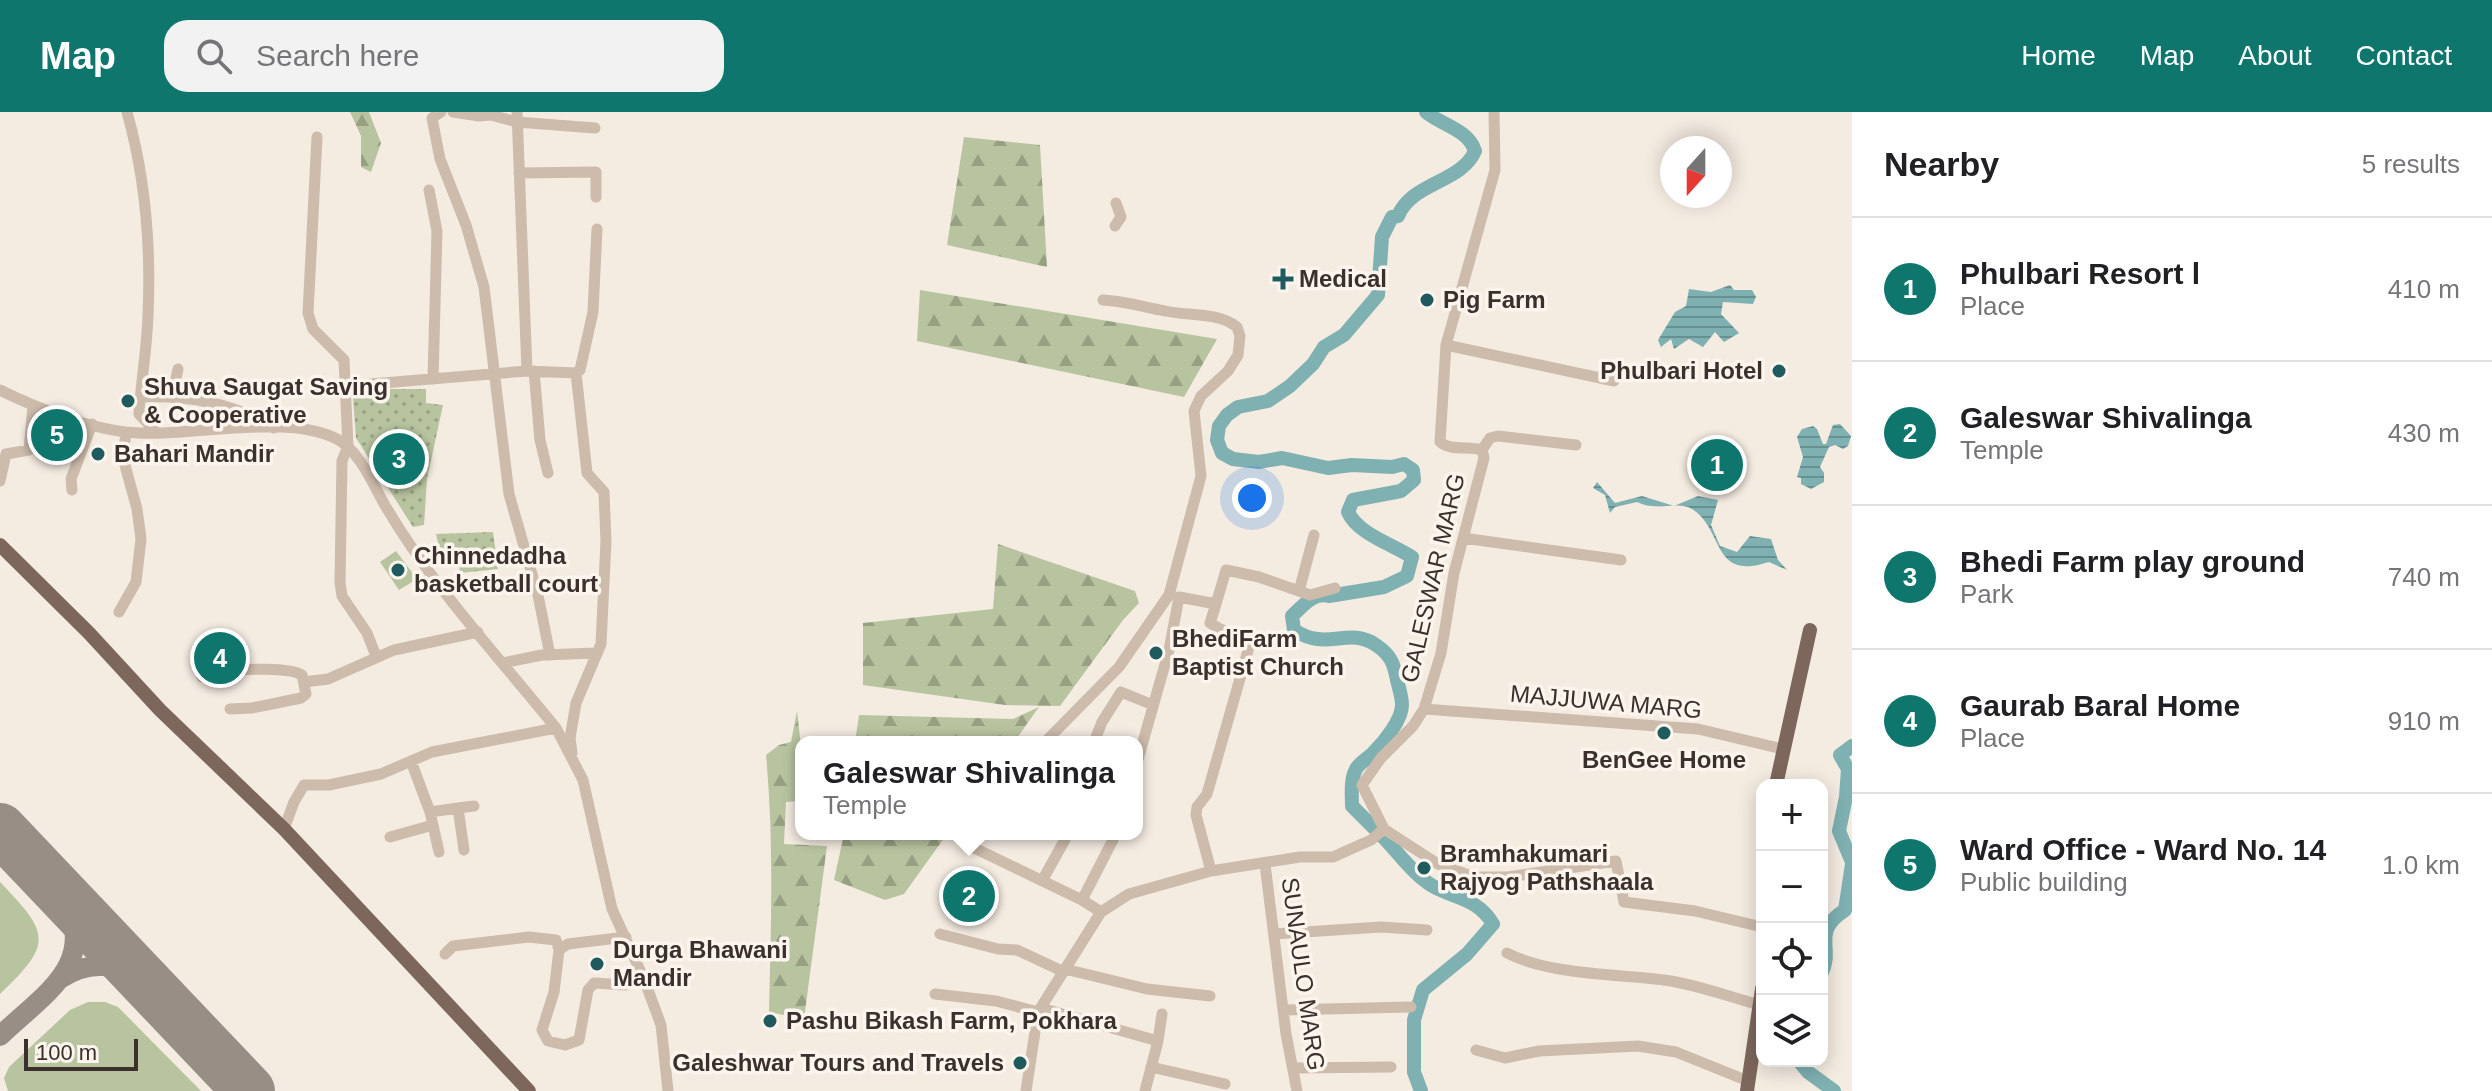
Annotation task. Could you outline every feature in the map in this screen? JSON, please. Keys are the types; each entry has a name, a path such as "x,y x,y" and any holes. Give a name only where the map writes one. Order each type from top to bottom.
{"main road":[{"path":"0,545 89,633 160,710 284,829 529,1091"},
{"path":"1777,779 1810,630"},
{"path":"1748,1086 1756,1032"}],"street":[{"path":"127,112 141,173 148,278 148,317 139,414 156,432"},
{"path":"441,112 432,118 433,132 484,287 509,494 538,595 550,655"},
{"path":"453,112 595,128"},
{"name":"GALESWAR MARG","path":"1384,829 1362,785 1424,709 1441,653 1454,573 1484,458 1482,450 1445,447 1440,442 1446,345 1495,170 1494,112"},
{"path":"517,117 530,371 548,473"},
{"path":"317,137 308,313 313,329 344,360 348,446 342,461 340,583 342,596 367,633 376,656"},
{"path":"519,173 596,172 596,197"},
{"path":"429,190 437,219 433,379"},
{"path":"1115,226 1121,217 1116,203"},
{"path":"346,386 530,371 576,373 580,370 593,312 597,229"},
{"path":"1051,736 1119,667 1163,608 1201,476 1194,411 1201,396 1233,364 1240,348 1237,327 1222,319 1103,300"},
{"path":"1446,345 1614,381"},
{"path":"172,397 178,369"},
{"path":"572,756 570,738 576,703 601,644 606,541 604,492 587,473 576,373"},
{"path":"0,390 33,406 126,432 274,428 322,433 348,446 429,572 556,728 572,756 583,780 612,909 661,1025 668,1091"},
{"path":"140,397 190,398 225,406 260,419 274,428"},
{"path":"0,481 6,454 29,450 33,406"},
{"path":"72,490 71,479 92,424"},
{"path":"119,612 136,582 141,539 137,509 123,458 126,432"},
{"path":"1482,450 1490,438 1498,436 1576,445"},
{"path":"1299,591 1314,535"},
{"path":"1463,538 1621,560"},
{"path":"1211,871 1199,829 1197,807 1207,794 1251,644 1251,640 1210,623 1226,570 1259,577 1310,595 1335,588"},
{"path":"1143,741 1169,650 1179,597 1216,604"},
{"path":"304,682 328,679 394,650 478,632"},
{"path":"503,663 550,655 597,653"},
{"path":"202,677 226,671 289,670 298,671 304,682 306,694 301,698 230,709"},
{"path":"1096,736 1121,692 1153,705"},
{"name":"MAJJUWA MARG","path":"1424,709 1698,729 1783,749"},
{"path":"284,829 304,785 329,785 381,774 432,752 556,728"},
{"path":"411,761 430,812 439,852"},
{"path":"430,812 474,806"},
{"path":"458,808 464,850"},
{"path":"390,837 433,825"},
{"path":"1026,1091 1040,1010 1101,912 1129,894 1211,871 1300,857 1333,857 1371,840 1384,829 1438,864 1474,877 1508,877 1616,861 1624,902 1695,911 1756,926"},
{"path":"964,840 970,846 1101,912"},
{"path":"1042,881 1065,840"},
{"path":"1082,900 1113,840"},
{"name":"SUNAULO MARG","path":"1265,864 1283,1010 1297,1091"},
{"path":"1274,934 1381,927 1427,930"},
{"path":"940,934 998,949 1017,950 1063,970 1147,989 1210,996"},
{"path":"445,954 453,946 529,937 556,940 559,950 554,992 542,1030 548,1041 565,1045 579,1040 588,990 594,983 625,985 644,979"},
{"path":"559,950 568,944 626,937"},
{"path":"1507,953 1521,961 1597,974 1668,980 1756,1004"},
{"path":"935,994 1040,1010 1158,1041"},
{"path":"1283,1010 1411,1007"},
{"path":"1145,1091 1162,1014"},
{"path":"1476,1050 1505,1058 1539,1051 1638,1046 1676,1052 1748,1086"},
{"path":"1151,1067 1225,1084"},
{"path":"1293,1068 1391,1067"}],"green space":[{"path":"350,112 369,112 381,143 371,172 361,167 361,136"},
{"path":"964,137 1040,145 1047,267 947,245"},
{"path":"920,290 1217,339 1184,397 917,341"},
{"path":"370,389 426,389 426,403 443,405 427,479 424,525 413,527 356,438 353,398 356,393"},
{"path":"493,532 498,569 460,573 458,558 440,552 436,534"},
{"path":"998,544 1135,591 1139,603 1060,706 1005,705 863,685 863,623 993,609"},
{"name":"Chinnedadha basketball court","path":"396,551 417,579 399,590 380,562"},
{"path":"1039,707 1018,736 856,736 859,715 1013,719"},
{"path":"797,711 800,736 795,736 795,801 786,802 784,844 827,846 804,1019 769,1012 771,851 766,755 779,745 791,742"},
{"path":"843,840 943,840 904,894 885,900 834,880"},
{"path":"0,882 28,914 39,938 30,962 0,994"},
{"path":"88,1002 105,1002 118,1007 201,1091 8,1091 4,1078 9,1067 70,1010"}],"water":[{"path":"1730,285 1734,290 1752,290 1756,297 1753,304 1723,302 1721,314 1739,333 1724,342 1715,332 1703,347 1689,339 1674,349 1671,339 1661,347 1658,340 1675,312 1686,306 1689,289 1711,292"},
{"path":"1840,424 1851,436 1848,446 1843,449 1835,445 1829,447 1820,467 1824,482 1811,489 1801,484 1801,478 1797,477 1803,457 1797,437 1802,429 1813,426 1823,444 1826,444 1833,425"},
{"path":"1597,482 1615,503 1642,496 1672,506 1637,502 1615,507 1610,513 1605,495 1593,488"},
{"path":"1698,496 1718,500 1711,525 1720,546 1737,552 1750,536 1771,539 1778,560 1787,570 1769,562 1737,565 1721,550 1702,518 1692,509 1675,505"}],"waterway":[{"path":"1374,828 1352,806 1352,783 1357,767 1383,743 1399,717 1402,702 1393,665 1385,652 1366,640 1306,636 1294,630 1292,616 1318,596 1384,587 1407,576 1412,557 1367,532 1348,512 1353,500 1401,491 1414,480 1413,470 1404,464 1328,468 1282,458 1259,462 1233,459 1222,453 1217,440 1219,426 1227,415 1238,407 1268,401 1290,386 1313,364 1324,347 1344,335 1378,295 1382,237 1392,217 1398,216 1414,196 1468,162 1475,151 1472,144 1460,132 1426,112"},
{"path":"1852,746 1840,755 1848,769 1839,831 1852,862"},
{"path":"1382,836 1424,880 1480,908 1493,924 1467,954 1423,990 1414,1020 1414,1072 1421,1091"},
{"path":"1828,928 1845,910 1852,864"},
{"path":"1804,1067 1834,1091"}],"taxiway":[{"path":"0,1036 50,990 71,958 75,939 72,918 61,894"},
{"path":"60,979 82,968 104,966 125,972 147,984"}],"runway":[{"path":"0,829 249,1091"}],"place":[{"name":"Medical","path":"1283,279"},
{"name":"Pig Farm","path":"1427,300"},
{"name":"Phulbari Hotel","path":"1779,371"},
{"name":"Shuva Saugat Saving & Cooperative","path":"128,401"},
{"name":"Ward Office - Ward No. 14","path":"57,435"},
{"name":"Bahari Mandir","path":"98,454"},
{"name":"Bhedi Farm play ground","path":"399,459"},
{"name":"Phulbari Resort l","path":"1717,465"},
{"name":"Chinnedadha basketball court","path":"398,570"},
{"name":"BhediFarm Baptist Church","path":"1156,653"},
{"name":"Gaurab Baral Home","path":"220,658"},
{"name":"BenGee Home","path":"1664,733"},
{"name":"Bramhakumari Rajyog Pathshaala","path":"1424,868"},
{"name":"Galeswar Shivalinga","path":"969,896"},
{"name":"Durga Bhawani Mandir","path":"597,964"},
{"name":"Pashu Bikash Farm, Pokhara","path":"770,1021"},
{"name":"Galeshwar Tours and Travels","path":"1020,1063"}]}
